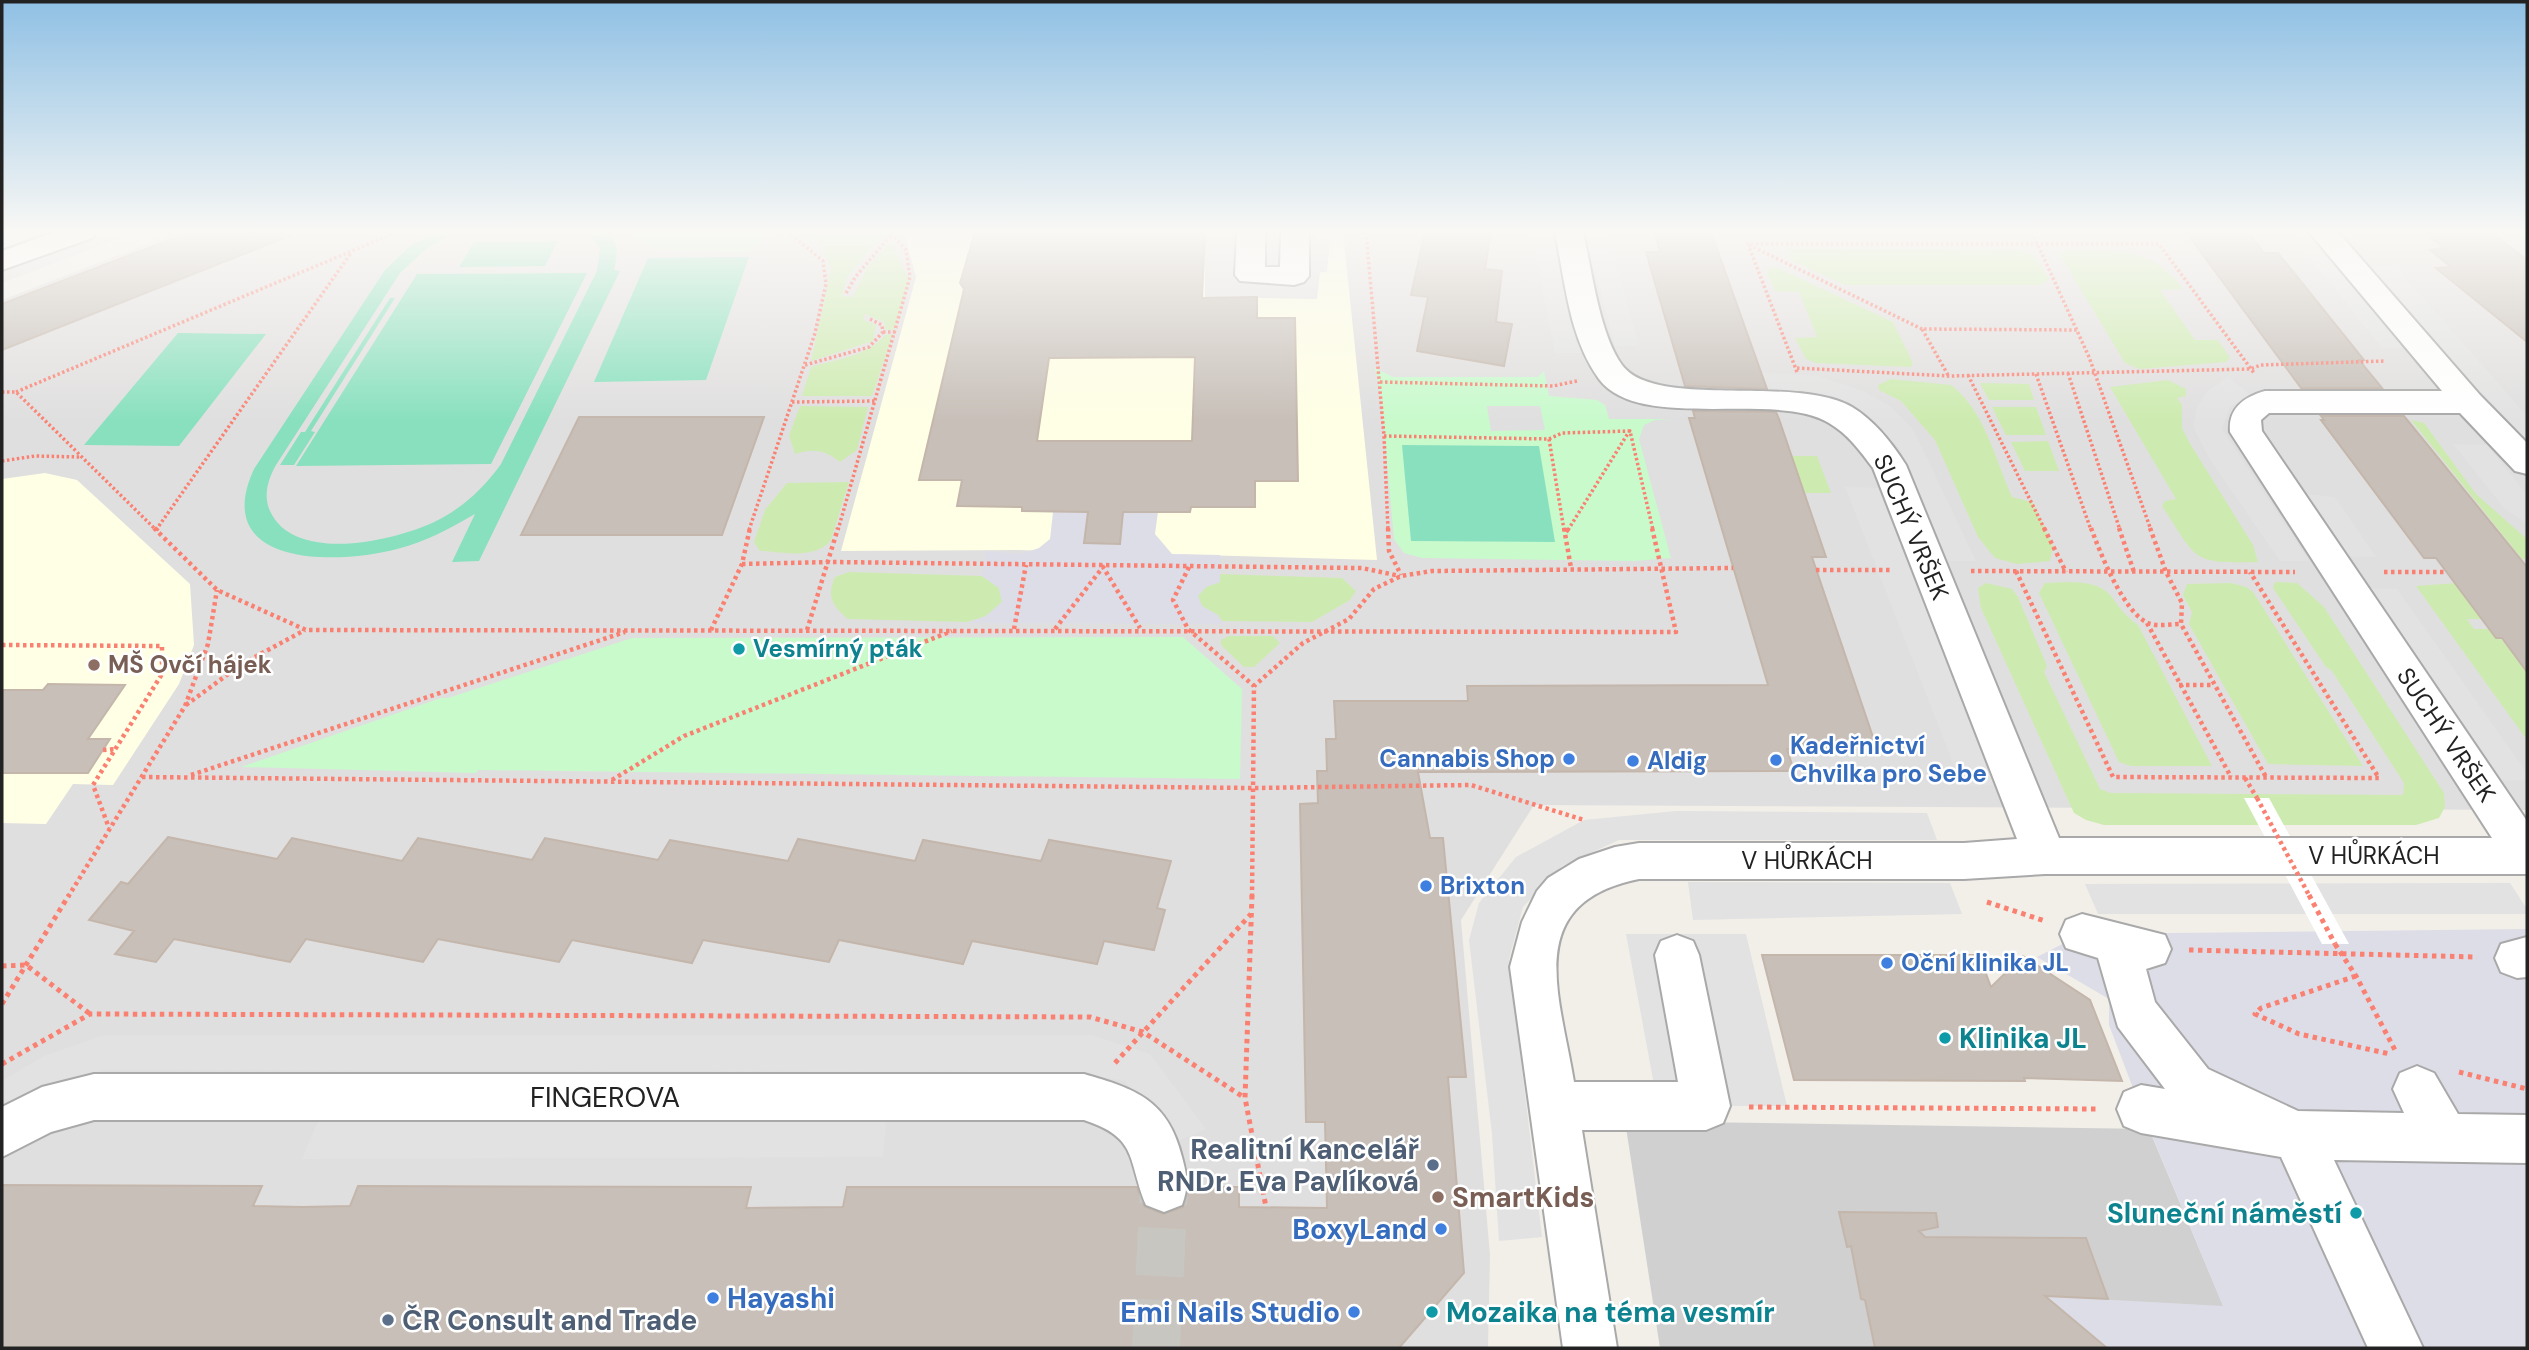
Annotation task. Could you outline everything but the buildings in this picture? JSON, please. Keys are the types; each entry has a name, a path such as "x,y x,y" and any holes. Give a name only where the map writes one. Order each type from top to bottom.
{"street":[{"path":"1585,295 1598,349 1612,374"},
{"path":"2377,295 2469,402 2527,463"},
{"name":"SUCHÝ VRŠEK","path":"1612,374 1636,389 1663,396 1783,400 1818,405 1848,417 1866,432 1889,466 2045,856"},
{"name":"SUCHÝ VRŠEK","path":"2469,402 2265,402 2245,419 2246,432 2527,856"},
{"name":"V HŮRKÁCH","path":"1590,1348 1533,967 1538,936 1549,908 1560,892 1579,877 1607,866 1639,861 1964,861 2045,856 2527,856"},
{"path":"2116,942 2134,1012 2191,1086 2296,1135 2396,1348"},
{"path":"1554,1106 1706,1107 1677,955"},
{"path":"2422,1071 2444,1137"},
{"name":"FINGEROVA","path":"2,1133 42,1111 94,1097 1084,1097 1123,1109 1153,1138 1164,1187"},
{"path":"2141,1109 2296,1135 2527,1139"}],"path":[{"path":"2,392 16,393 251,295"},
{"path":"156,530 322,295"},
{"path":"711,630 742,565 743,548 804,365 823,295"},
{"path":"807,629 830,562 905,295"},
{"path":"1372,295 1384,436 1389,551 1401,576"},
{"path":"1768,295 1799,379"},
{"path":"1852,295 1922,329 2079,330"},
{"path":"2065,295 2166,572 2182,603 2180,624 2266,777"},
{"path":"2197,295 2250,369"},
{"path":"868,318 882,325 883,332"},
{"path":"1922,329 1949,376"},
{"path":"804,365 869,347 883,332 896,332"},
{"path":"1796,368 1949,376 2250,369 2262,365 2385,362"},
{"path":"2068,373 2134,572"},
{"path":"1380,382 1553,386 1612,374"},
{"path":"2036,374 2108,572 2127,607 2147,623 2231,777"},
{"path":"1968,375 2066,572"},
{"path":"16,393 217,590 306,630 1188,629 1328,632 1676,632 1630,431"},
{"path":"792,402 877,401"},
{"path":"1384,436 1549,439 1562,433 1630,431"},
{"path":"1565,533 1630,431"},
{"path":"1549,439 1572,568"},
{"path":"2,461 35,456 82,457"},
{"path":"742,565 830,562 1362,568 1401,576"},
{"path":"1014,629 1026,565"},
{"path":"1103,567 1140,629"},
{"path":"1055,629 1103,567"},
{"path":"1189,567 1173,600 1188,629 1254,686"},
{"path":"1266,1207 1245,1098 1252,914 1254,686 1303,643 1349,620 1374,589 1401,576 1432,571 1733,568"},
{"path":"1816,570 1897,570"},
{"path":"1961,571 2304,572"},
{"path":"2016,571 2113,777 2379,778 2250,572"},
{"path":"2376,572 2446,572"},
{"path":"2,1004 185,706 208,643 217,590"},
{"path":"2147,623 2180,624"},
{"path":"611,781 684,736 956,629"},
{"path":"185,706 242,664 306,630"},
{"path":"187,777 630,630"},
{"path":"2,645 162,646 162,674 93,785 110,829"},
{"path":"2179,685 2215,685"},
{"path":"103,750 115,749"},
{"path":"142,776 1253,788 1471,785 1584,820"},
{"path":"2245,777 2391,1042"},
{"path":"1979,899 2116,942"},
{"path":"1084,1097 1252,914"},
{"path":"2195,950 2509,957"},
{"path":"2,966 26,965 90,1014"},
{"path":"2356,976 2262,1008 2255,1014 2263,1022 2422,1071 2527,1089"},
{"path":"2,1064 90,1014 1090,1017 1143,1032 1245,1098"},
{"path":"1706,1107 2141,1109"}],"shaded area":[{"path":"15,295 2527,295 2527,810 1534,805 1461,920 1490,1255 1488,1348 2,1348 2,300"},
{"path":"911,295 1350,295 1377,560 1017,550 841,551"},
{"path":"1205,295 1317,295 1317,299"},
{"path":"1543,295 1569,295 1583,353 1555,353"},
{"path":"1602,295 1625,295 1639,346 1615,346"},
{"path":"2340,295 2363,295 2407,348 2382,348"},
{"path":"2391,295 2421,295 2527,416 2527,450"},
{"path":"1710,370 1818,376 1865,392 1891,407 1913,429 1976,561 1945,561 1899,448 1862,412 1833,396 1786,390 1718,388"},
{"path":"2228,377 2252,396 2230,407 2222,429 2309,561 2280,561 2209,458 2193,426 2197,407 2207,392"},
{"path":"2453,444 2487,445 2527,495 2527,523 2504,508"},
{"name":"MŠ Ovčí hájek","path":"45,473 77,480 190,584 194,645 179,684 113,785 73,784 46,824 2,823 2,479"},
{"path":"1845,487 1878,488 1998,785 1962,786"},
{"path":"2304,494 2335,497 2376,557 2342,556"},
{"path":"1088,511 1084,543 1120,544 1123,512 1158,512 1155,534 1172,554 1220,555 1220,582 1206,587 1198,596 1202,606 1218,615 1223,624 967,623 986,616 1002,602 999,588 982,576 986,551 1021,554 1039,548 1050,539 1053,512"},
{"path":"2366,588 2397,589 2527,773 2527,780 2497,781"},
{"path":"1676,811 1927,813 1937,840 1619,840 1562,866 1523,907 1509,959 1542,1237 1499,1241 1492,1134 1469,940 1479,903 1516,857 1584,820"},
{"path":"1688,882 1950,883 1962,914 1693,920"},
{"path":"2510,883 2527,909 2527,914 2098,914 2085,884"},
{"name":"Sluneční náměstí","path":"2527,929 2527,1348 2107,1348 2041,1296 2223,1306 2109,1025 2109,999 2037,957 2082,934"},
{"path":"1626,934 1746,934 1787,1106 1658,1106"},
{"path":"104,1035 1091,1035 1150,1054 1206,1129 1174,1143 1125,1081 1070,1072 103,1070 28,1096 2,1115 2,1081 44,1056"},
{"path":"319,1119 886,1121 883,1157 302,1159"},
{"path":"1625,1121 2149,1129 2240,1346 1660,1348"}],"green space":[{"path":"369,295 386,295 276,465 267,494 270,511 283,528 302,538 325,543 377,540 402,534 442,518 467,501 501,464 585,295 608,295 479,561 452,562 475,514 418,543 397,549 343,557 314,557 286,552 264,542 249,525 245,501 254,469"},
{"path":"404,295 576,295 491,464 296,466"},
{"path":"632,295 736,295 706,380 594,382"},
{"path":"825,295 904,295 894,330 886,330 884,322 864,314 864,320 876,325 873,341 811,361"},
{"path":"1800,295 1836,295 1893,322 1913,363 1911,367 1816,363 1806,359 1795,338 1817,337"},
{"path":"2084,295 2164,295 2195,340 2218,340 2230,358 2226,362 2140,369 2125,363"},
{"path":"390,298 395,298 311,431 315,432 294,465 280,465 301,432 305,432"},
{"path":"178,333 266,334 179,446 84,445"},
{"path":"893,334 872,396 802,396 811,367 861,352 885,335"},
{"path":"1375,368 1393,377 1538,377 1544,371 1549,396 1597,400 1605,405 1609,419 1671,419 1655,420 1644,425 1639,439 1671,558 1634,561 1422,558 1404,553 1394,539 1381,397","holes":["1487,406 1540,406 1545,430 1491,431"]},
{"path":"1891,379 1951,385 1962,395 1981,421 2012,497 2032,502 2053,546 2050,561 2017,564 1995,558 1978,537 1935,440 1901,401 1879,390 1878,385"},
{"path":"2168,380 2186,389 2186,396 2177,398 2182,405 2182,428 2253,545 2258,562 2219,562 2198,555 2190,548 2162,506 2165,501 2176,499 2110,387"},
{"path":"1980,383 2029,384 2034,400 1989,400"},
{"path":"800,406 868,407 857,450 840,462 819,451 795,454 789,436"},
{"path":"1992,407 2036,407 2046,435 2006,435"},
{"path":"2411,420 2424,423 2476,494 2527,539 2527,559 2522,559"},
{"path":"2048,441 2059,471 2025,471 2011,442"},
{"path":"1402,445 1539,446 1555,542 1411,541"},
{"path":"1791,456 1817,456 1831,493 1804,493"},
{"path":"849,482 831,540 824,546 808,553 760,551 754,542 765,510 787,483"},
{"path":"849,572 982,576 999,588 1002,602 986,616 967,622 848,619 832,601 831,590 835,577"},
{"path":"1219,574 1342,578 1356,591 1350,600 1312,622 1223,621 1202,606 1198,596 1206,587 1220,582"},
{"path":"2275,582 2297,583 2324,607 2444,793 2445,807 2439,818 2416,825 2104,825 2074,813 1981,608 1978,588 1986,583 2012,589 2018,597 2047,666 2044,672 2100,789 2111,793 2403,795 2404,783 2332,671 2326,667 2273,588"},
{"path":"2045,583 2097,586 2105,590 2138,625 2212,766 2131,766 2119,762 2039,593"},
{"path":"2231,583 2253,592 2363,766 2268,764 2189,624 2192,612 2183,595 2187,584"},
{"path":"2458,583 2484,619 2467,619 2474,629 2492,629 2527,669 2527,740 2416,586"},
{"path":"1229,636 1273,636 1280,643 1254,667 1244,667 1221,645 1221,640"},
{"path":"1183,637 1242,689 1240,779 478,770 476,773 241,767 441,698 632,638"}],"pier":[{"path":"2244,798 2269,798 2349,944 2322,944"}],"tunnel":[{"path":"1156,1348 1164,1187"}],"place":[{"name":"Vesmírný pták","path":"739,649"},
{"name":"MŠ Ovčí hájek","path":"94,665"},
{"name":"Cannabis Shop","path":"1569,759"},
{"name":"Kadeřnictví Chvilka pro Sebe","path":"1776,760"},
{"name":"Aldig","path":"1633,761"},
{"name":"Brixton","path":"1426,886"},
{"name":"Oční klinika JL","path":"1887,963"},
{"name":"Klinika JL","path":"1945,1038"},
{"name":"Realitní Kancelář RNDr. Eva Pavlíková","path":"1433,1165"},
{"name":"SmartKids","path":"1438,1197"},
{"name":"Sluneční náměstí","path":"2356,1213"},
{"name":"BoxyLand","path":"1441,1229"},
{"name":"Hayashi","path":"713,1298"},
{"name":"Emi Nails Studio","path":"1354,1312"},
{"name":"Mozaika na téma vesmír","path":"1432,1312"},
{"name":"ČR Consult and Trade","path":"388,1320"}]}
